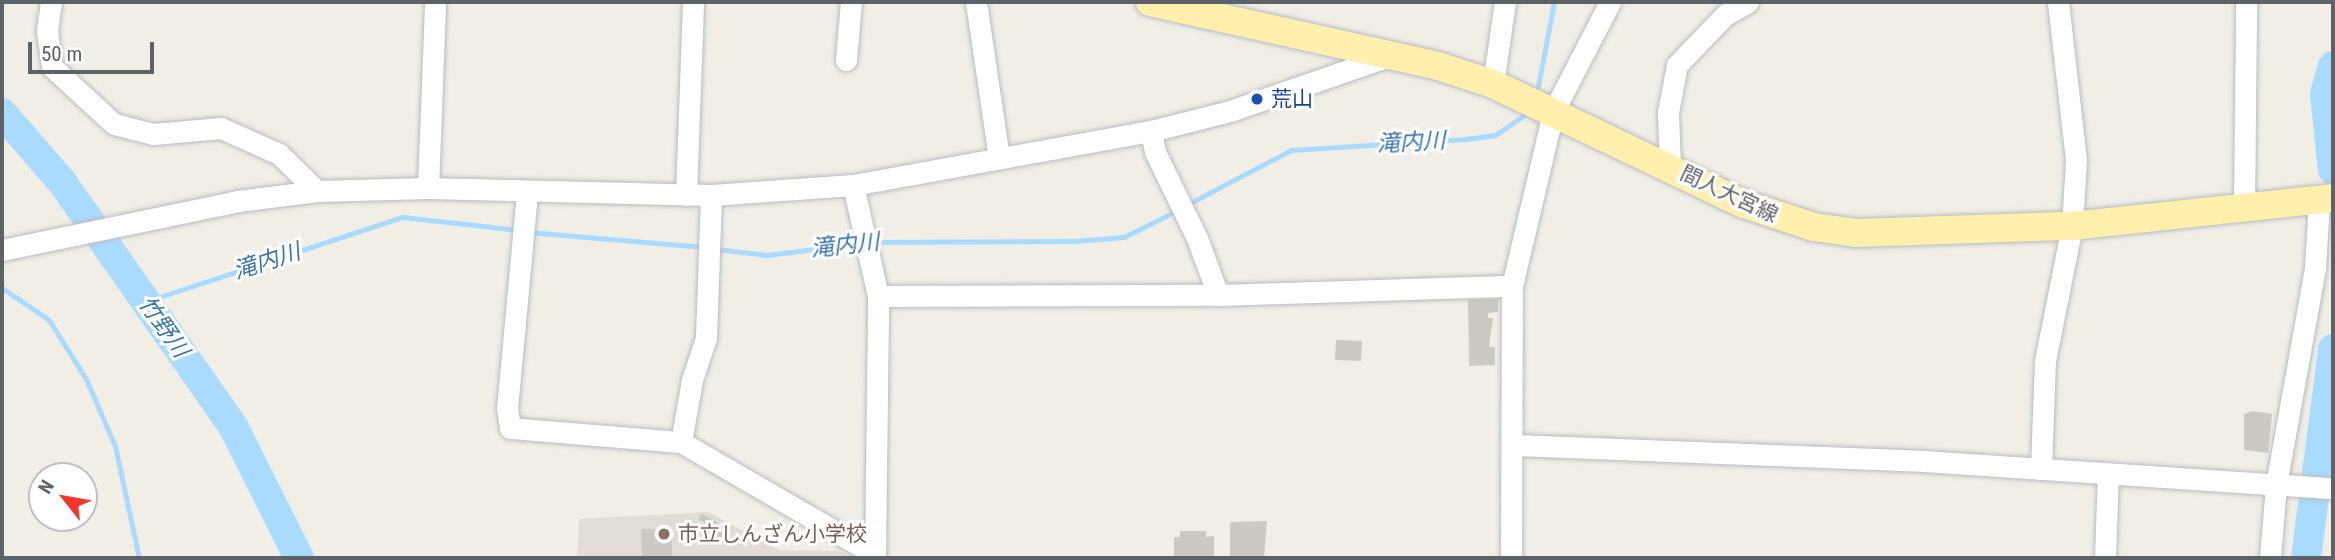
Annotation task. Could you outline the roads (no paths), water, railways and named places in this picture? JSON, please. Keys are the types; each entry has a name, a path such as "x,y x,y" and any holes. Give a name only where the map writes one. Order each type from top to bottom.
{"main road":[{"name":"間人大宮線","path":"1150,2 1389,55 1493,84 1744,204 1814,228 1856,233 2072,226 2326,199"}],"street":[{"path":"51,2 47,31 52,67 114,124 153,134 220,128 279,155 317,191"},
{"path":"428,188 435,2"},
{"path":"686,195 693,2"},
{"path":"846,60 851,2"},
{"path":"976,2 999,158"},
{"path":"1493,84 1505,2"},
{"path":"1511,558 1512,286 1553,112 1610,2"},
{"path":"1670,167 1668,112 1677,65 1725,15 1748,2"},
{"path":"2041,469 2045,361 2072,226 2076,160 2058,2"},
{"path":"2244,209 2246,2"},
{"path":"7,249 237,201 317,191 428,188 527,193 711,195 853,185 1151,131 1230,111 1389,55"},
{"path":"1151,131 1155,152 1197,238 1217,295"},
{"path":"527,193 507,407 510,428 681,442 874,556 878,296 853,185"},
{"path":"681,442 692,380 706,338 711,195"},
{"path":"2270,558 2276,485 2326,199"},
{"path":"878,296 1217,295 1512,286"},
{"path":"1513,445 2041,469 2333,488"},
{"path":"2105,558 2108,474"}],"waterway":[{"name":"滝内川","path":"1538,86 1554,2"},
{"path":"2333,66 2325,94 2333,170"},
{"name":"滝内川","path":"1186,205 1291,150 1495,135 1529,112"},
{"name":"竹野川","path":"2,113 62,182 234,428 299,558"},
{"name":"滝内川","path":"872,242 1074,241 1124,237 1178,210"},
{"name":"滝内川","path":"147,301 403,217 518,230"},
{"name":"滝内川","path":"528,232 703,247"},
{"name":"滝内川","path":"716,249 767,255 862,243"},
{"path":"2,288 49,320 86,379 115,446 139,558"},
{"path":"2306,558 2333,349"}],"place":[{"name":"荒山","path":"1257,99"},
{"name":"市立しんざん小学校","path":"664,534"}]}
